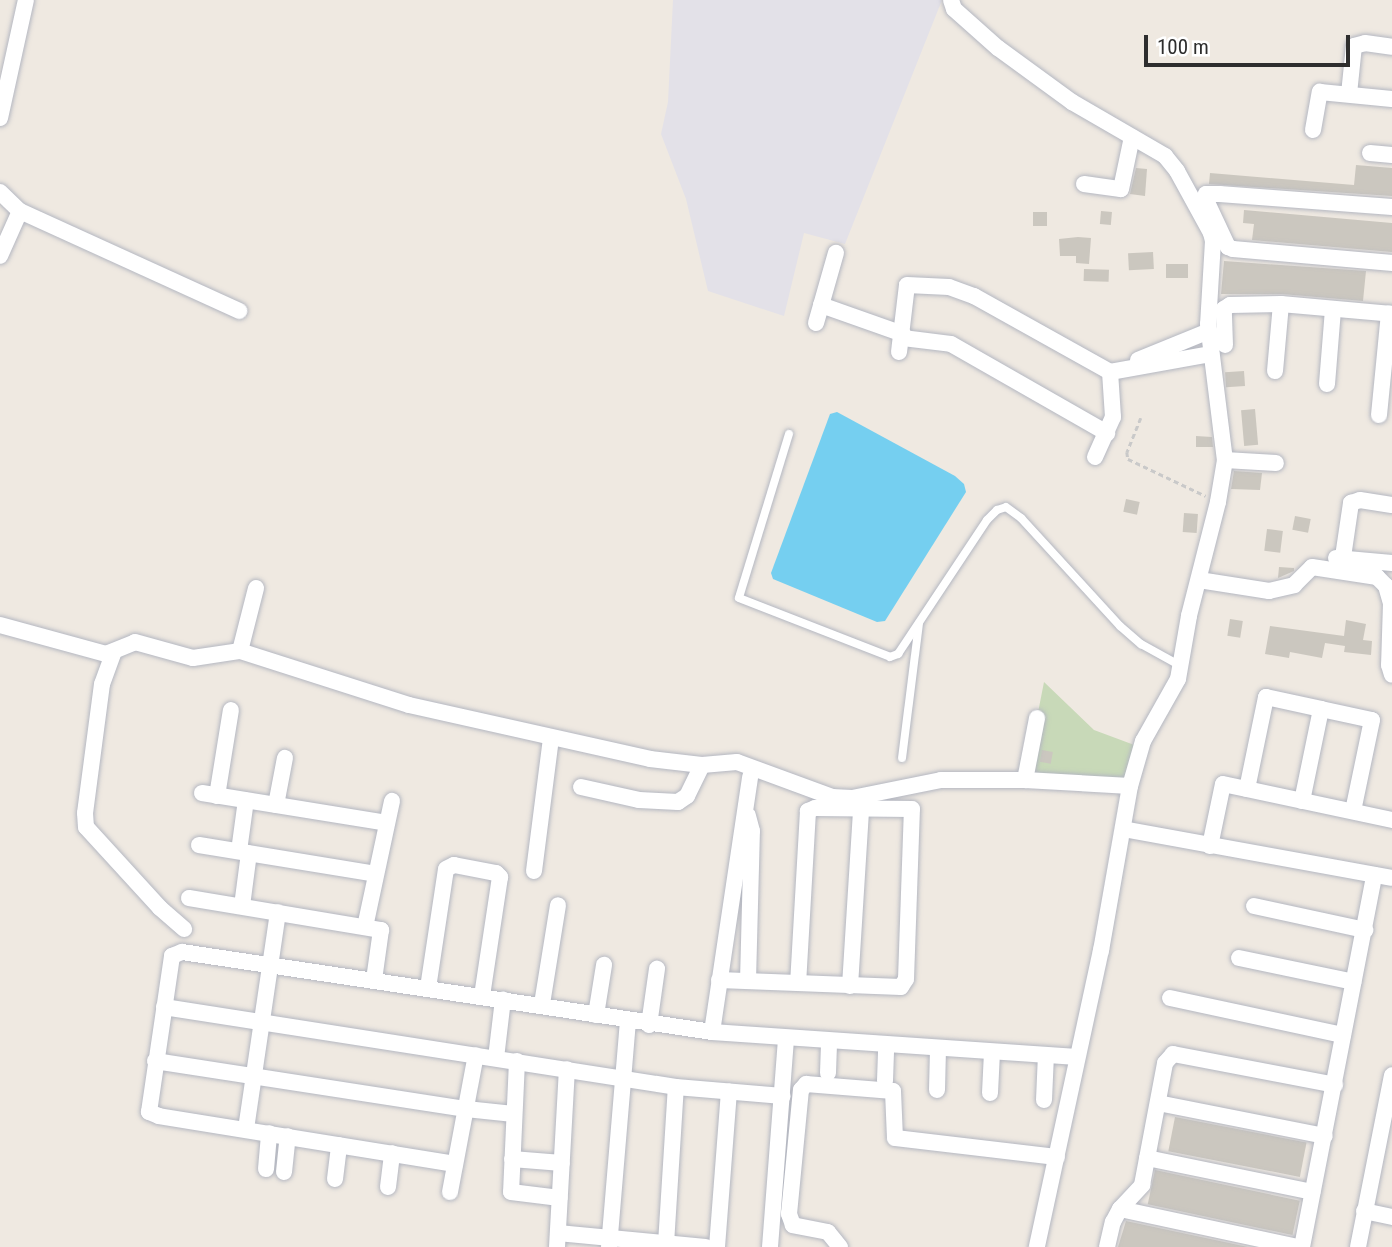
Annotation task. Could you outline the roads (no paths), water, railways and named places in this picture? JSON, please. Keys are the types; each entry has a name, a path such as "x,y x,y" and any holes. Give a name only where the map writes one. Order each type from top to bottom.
{"street":[{"path":"0,118 26,0"},
{"path":"951,0 954,9 998,48 1072,102 1149,144 1172,164 1212,233 1209,331 1218,349"},
{"path":"1349,94 1354,46 1366,43 1392,47"},
{"path":"1312,130 1318,94 1392,99"},
{"path":"1084,184 1121,189 1132,137"},
{"path":"1370,153 1392,155"},
{"path":"0,192 20,211 239,311"},
{"path":"1392,207 1219,194 1206,194 1205,198 1228,247 1233,249 1392,263"},
{"path":"0,256 20,211"},
{"path":"816,323 836,253"},
{"path":"902,341 908,285 949,287 974,296 1110,372 1218,349"},
{"path":"1275,371 1281,304"},
{"path":"1037,1247 1101,950 1130,786 1143,741 1175,687 1218,502 1225,460 1218,349 1224,309 1227,306 1281,304 1390,313 1379,415"},
{"path":"821,305 902,341 951,344 1107,433"},
{"path":"1327,384 1333,309"},
{"path":"1110,372 1209,331"},
{"path":"1095,457 1113,417 1110,372"},
{"path":"1225,460 1276,463"},
{"path":"1343,556 1352,503 1360,500 1392,505"},
{"path":"1323,568 1336,557 1343,556 1392,564"},
{"path":"1199,580 1269,592 1294,585 1312,567 1377,577 1386,586 1391,603 1389,665 1392,675"},
{"path":"240,652 256,588"},
{"path":"0,625 113,654"},
{"path":"184,929 160,908 86,827 85,813 102,684 113,654 135,642 193,658 240,652 409,705 551,739 650,759 702,765 737,762 832,797 852,798 941,780 1025,780 1130,786"},
{"path":"1247,789 1266,697 1372,720 1353,811"},
{"path":"1302,801 1321,709"},
{"path":"231,710 209,794 387,822"},
{"path":"1025,780 1037,718"},
{"path":"534,871 551,739"},
{"path":"276,805 285,758"},
{"path":"581,787 639,800 678,802 687,796 702,765"},
{"path":"712,1032 750,777"},
{"path":"1210,846 1223,784 1392,820"},
{"path":"242,906 246,800"},
{"path":"365,927 392,801"},
{"path":"745,807 752,831 748,981"},
{"path":"719,981 901,987 906,979 914,815 912,809 815,808 808,811 798,983"},
{"path":"850,986 861,809"},
{"path":"1123,829 1392,878"},
{"path":"199,845 376,874"},
{"path":"428,988 446,869 454,865 496,873 500,877 482,996"},
{"path":"1121,1209 1300,1247 1325,1136 1374,875"},
{"path":"189,898 382,932 374,980"},
{"path":"542,1004 558,905"},
{"path":"1254,906 1365,930"},
{"path":"246,1129 278,912"},
{"path":"456,1164 159,1116 149,1112 172,957 178,952 542,1004 628,1022 712,1032 1077,1057"},
{"path":"1239,958 1354,982"},
{"path":"596,1015 604,965"},
{"path":"649,1024 657,969"},
{"path":"1170,998 1343,1035"},
{"path":"496,1058 503,999"},
{"path":"164,1007 517,1061 623,1080 783,1096"},
{"path":"610,1243 628,1022"},
{"path":"770,1247 786,1039"},
{"path":"828,1073 830,1042"},
{"path":"885,1081 886,1045"},
{"path":"937,1090 938,1048"},
{"path":"990,1093 992,1052"},
{"path":"1107,1247 1113,1222 1142,1185 1165,1063 1173,1054 1335,1085"},
{"path":"450,1192 476,1055"},
{"path":"1044,1100 1046,1055"},
{"path":"155,1061 514,1114"},
{"path":"517,1061 511,1192 560,1198"},
{"path":"567,1069 557,1240 705,1247"},
{"path":"1358,1247 1375,1155 1389,1105 1392,1075"},
{"path":"840,1247 828,1232 793,1225 789,1214 801,1090 806,1084 893,1091 895,1138 1057,1157"},
{"path":"666,1244 676,1087"},
{"path":"717,1247 729,1091"},
{"path":"1158,1103 1325,1136"},
{"path":"266,1169 270,1133"},
{"path":"284,1172 288,1136"},
{"path":"335,1179 339,1145"},
{"path":"388,1186 392,1153"},
{"path":"1375,1155 1392,1158"},
{"path":"1147,1158 1313,1192"},
{"path":"512,1159 562,1163"},
{"path":"1364,1211 1392,1217"}],"lane":[{"path":"789,434 739,598 890,657 898,654 987,520 997,510 1006,508 1021,518 1121,626 1141,644 1181,666"},
{"path":"902,758 920,621"}],"water":[{"path":"837,412 955,476 964,484 966,492 885,621 877,622 773,579 771,573 830,414"}]}
